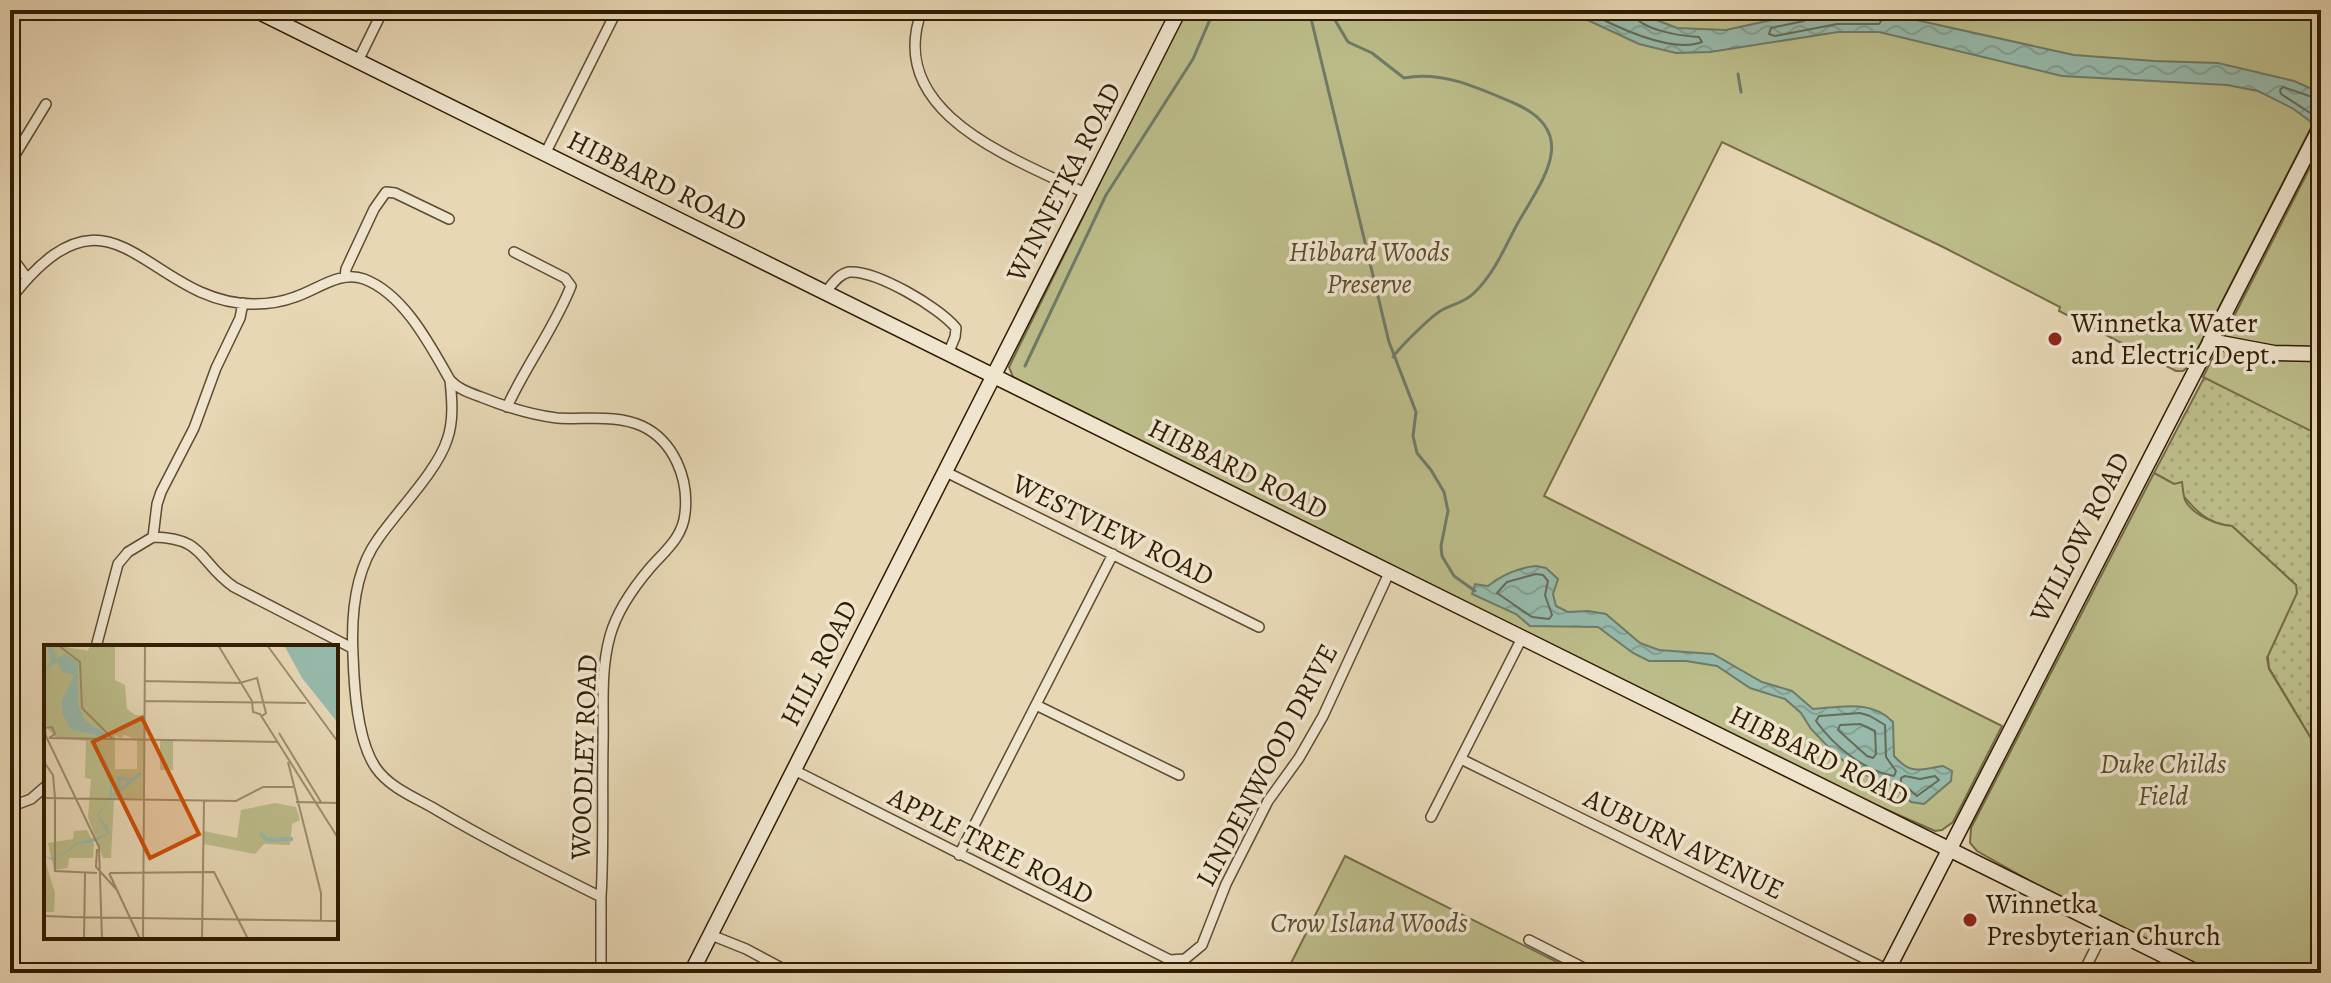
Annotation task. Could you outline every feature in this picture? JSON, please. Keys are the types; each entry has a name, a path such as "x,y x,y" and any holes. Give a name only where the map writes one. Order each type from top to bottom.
{"street":[{"name":"HIBBARD ROAD","path":"255,10 2199,973"},
{"path":"358,61 383,10"},
{"path":"545,154 617,10"},
{"path":"922,10 916,30 917,58 924,81 940,107 971,135 1087,194"},
{"name":"WINNETKA ROAD","path":"995,377 1179,10"},
{"path":"10,163 46,104"},
{"name":"WILLOW ROAD","path":"1887,971 2319,130"},
{"path":"10,300 27,278 65,248 97,240 130,249 214,299 243,303 275,302 345,277 374,209 386,192 395,193 449,219"},
{"path":"507,407 571,286 565,278 514,252"},
{"path":"10,255 27,278"},
{"path":"825,293 842,274 850,272 892,284 928,304 956,328 948,354"},
{"name":"WOODLEY ROAD","path":"345,277 363,278 402,307 450,380 471,393 507,407 557,418 617,419 637,424 668,448 681,472 685,487 685,513 681,530 621,609 606,652 603,689 601,973"},
{"path":"153,537 161,492 190,438 216,368 240,318 243,303"},
{"path":"2210,341 2274,353 2321,354"},
{"name":"HILL ROAD","path":"691,973 995,377"},
{"name":"WOODLEY ROAD","path":"450,380 452,412 447,440 438,459 376,541 365,561 354,602 352,648 363,735 374,765 384,778 470,830 601,897"},
{"name":"WESTVIEW ROAD","path":"946,472 1259,627"},
{"path":"97,645 118,564 128,552 153,537 172,537 191,544 223,580 234,587 352,648"},
{"path":"959,855 1113,554"},
{"name":"LINDENWOOD DRIVE","path":"1170,960 1185,959 1202,945 1232,872 1268,801 1299,758 1323,716 1389,573"},
{"path":"1431,817 1522,638"},
{"path":"1036,705 1179,775"},
{"name":"AUBURN AVENUE","path":"1461,759 1887,971"},
{"name":"APPLE TREE ROAD","path":"794,770 1170,960"},
{"path":"10,807 31,799 44,788"},
{"path":"2083,973 2106,927"},
{"path":"711,935 791,973"},
{"path":"1529,940 1594,973"}],"green space":[{"name":"Hibbard Woods Preserve","path":"1185,10 2321,10 2321,108 2189,366 2183,371 2176,371 2059,311 2060,307 1941,246 1722,142 1544,496 2002,726 1953,822 1935,831 1851,794 1013,377 1009,367"},
{"path":"2321,146 2321,436 2203,377"},
{"path":"2214,359 2321,391 2321,755 2269,668 2267,647 2296,585 2232,526 2206,518 2174,485 2154,473"},
{"name":"Duke Childs Field","path":"2154,473 2174,484 2182,482 2185,500 2195,512 2213,522 2232,526 2296,585 2297,593 2267,658 2269,669 2321,755 2321,973 2215,973 2048,891 1977,851 1970,843 1971,828"},
{"name":"Crow Island Woods","path":"1345,856 1579,973 1286,973"}],"water":[{"path":"1566,10 1631,10 1677,28 1726,30 1817,10 1871,10 2074,55 2218,63 2294,81 2321,93 2321,129 2292,108 2258,91 2227,85 2062,76 1879,32 1838,32 1710,52 1676,53 1639,44"},
{"path":"1536,566 1546,568 1558,579 1553,594 1556,606 1568,612 1606,614 1640,643 1659,650 1713,654 1762,682 1792,691 1813,709 1855,706 1885,715 1893,722 1894,756 1900,762 1917,770 1943,766 1952,771 1951,781 1924,804 1911,802 1892,785 1858,772 1836,755 1811,729 1801,713 1785,699 1750,688 1717,666 1686,661 1649,661 1598,627 1530,626 1516,614 1472,594 1475,584 1488,586 1510,572"}],"waterway":[{"path":"1025,366 1106,195 1193,59 1214,10"},
{"path":"1309,10 1389,342 1416,412 1413,436 1417,453 1444,492 1448,511 1442,556 1454,576 1475,591"},
{"path":"1329,10 1348,42 1372,53 1404,78 1447,79 1516,104 1535,116 1547,129 1551,143 1550,158 1538,189 1488,277 1470,296 1431,318 1393,357"},
{"path":"1738,74 1741,92"}],"place":[{"name":"Winnetka Water and Electric Dept.","path":"2055,339"},
{"name":"Winnetka Presbyterian Church","path":"1970,920"}]}
